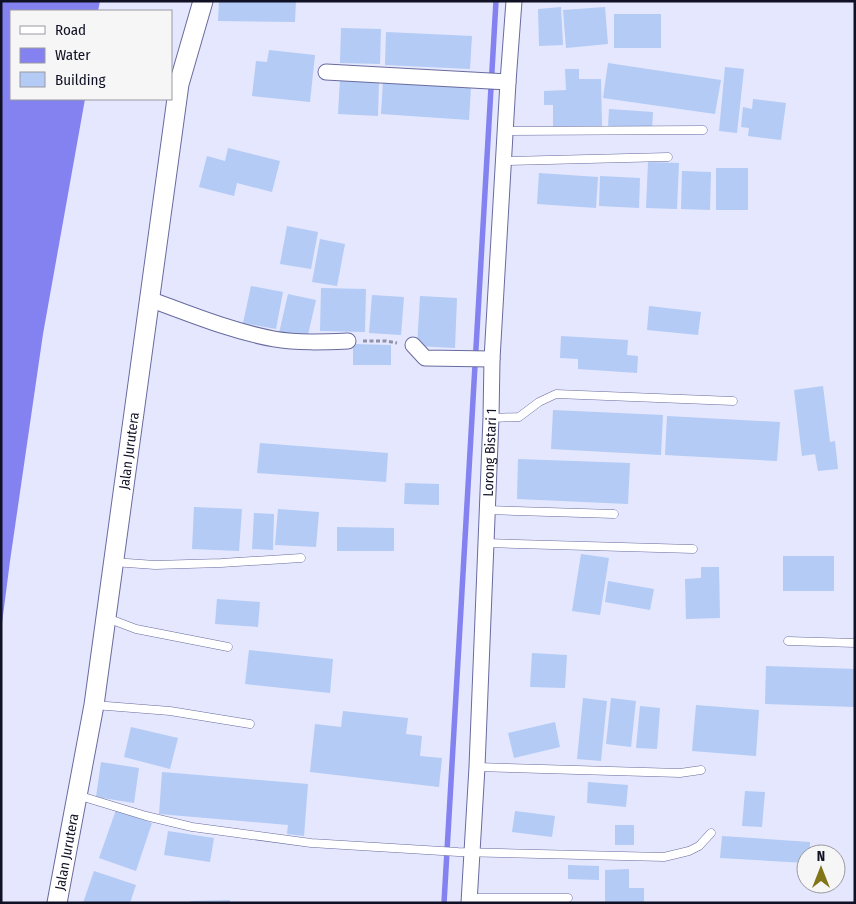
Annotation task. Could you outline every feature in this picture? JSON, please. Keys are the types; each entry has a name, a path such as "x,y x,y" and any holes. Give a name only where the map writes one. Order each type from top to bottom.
{"street":[{"name":"Jalan Jurutera","path":"57,903 94,705 179,84 203,1"},
{"name":"Lorong Bistari 1","path":"469,901 465,852 477,767 491,418 487,359 504,161 503,82 514,1"},
{"path":"326,72 503,82"},
{"path":"149,300 205,320 275,339 312,342 348,341"},
{"path":"413,345 425,358 487,359"}],"lane":[{"path":"505,131 703,130"},
{"path":"504,161 668,157"},
{"path":"491,418 519,417 539,402 556,394 734,401"},
{"path":"487,510 614,514"},
{"path":"486,543 693,549"},
{"path":"113,562 155,565 301,558"},
{"path":"105,618 136,629 228,647"},
{"path":"788,641 855,643"},
{"path":"94,705 170,711 250,724"},
{"path":"477,767 680,773 702,770"},
{"path":"77,795 146,816 192,826 311,843 465,852 664,857 689,851 699,846 711,833"},
{"path":"469,901 568,898"}],"path":[{"path":"348,341 386,341 413,345"}],"water":[{"path":"1,1 100,1 98,10 10,10 10,100 85,100 43,334 1,631"}],"building":[{"path":"219,1 296,1 295,22 218,21"},
{"path":"561,7 563,45 539,46 538,9"},
{"path":"605,7 608,44 566,48 563,10"},
{"path":"614,14 661,14 661,48 614,48"},
{"path":"341,28 381,29 380,64 340,63"},
{"path":"386,32 472,36 470,69 385,65"},
{"path":"269,50 315,55 310,102 252,96 256,61 267,62"},
{"path":"608,63 721,80 715,114 603,98"},
{"path":"725,67 744,69 737,133 719,131"},
{"path":"565,69 579,69 579,79 601,79 602,126 553,127 553,105 544,105 544,91 566,90"},
{"path":"340,79 379,81 378,116 338,114"},
{"path":"383,81 471,87 469,120 381,114"},
{"path":"753,99 786,103 781,140 748,136 749,128 741,127 743,107 752,109"},
{"path":"609,109 653,112 652,129 608,127"},
{"path":"228,148 280,161 272,192 237,183 234,196 199,187 207,156 225,161"},
{"path":"648,162 679,163 677,209 646,208"},
{"path":"716,168 748,168 748,210 716,210"},
{"path":"682,171 711,172 710,210 681,209"},
{"path":"539,173 598,177 596,208 537,204"},
{"path":"600,176 640,178 639,208 599,206"},
{"path":"287,226 318,232 311,269 280,264"},
{"path":"320,239 345,244 337,286 312,282"},
{"path":"251,286 283,292 276,329 243,323"},
{"path":"321,288 366,289 365,332 320,331"},
{"path":"288,294 316,300 307,339 279,333"},
{"path":"372,295 404,297 401,335 369,333"},
{"path":"420,296 457,298 455,348 417,346"},
{"path":"649,306 701,312 698,335 647,330"},
{"path":"561,336 628,340 627,355 638,356 637,373 578,369 578,359 560,358"},
{"path":"353,344 391,345 391,365 353,365"},
{"path":"823,386 830,442 835,441 838,469 818,471 815,454 802,456 794,390"},
{"path":"553,410 663,415 661,455 551,449"},
{"path":"667,416 780,422 777,461 665,455"},
{"path":"260,443 388,453 386,482 257,473"},
{"path":"518,459 630,463 628,504 517,499"},
{"path":"405,483 439,484 439,505 404,504"},
{"path":"194,507 242,509 239,551 192,549"},
{"path":"278,509 319,512 316,547 275,545"},
{"path":"254,513 274,514 273,550 252,549"},
{"path":"337,527 394,528 394,551 337,551"},
{"path":"581,554 609,558 600,615 572,611"},
{"path":"783,556 834,556 834,591 783,591"},
{"path":"701,567 719,567 720,618 686,619 685,579 701,578"},
{"path":"608,581 654,589 650,610 605,602"},
{"path":"217,599 260,602 258,627 215,624"},
{"path":"249,650 333,659 330,693 245,684"},
{"path":"532,653 567,655 565,688 530,687"},
{"path":"766,666 855,669 855,707 765,704"},
{"path":"583,698 607,701 601,761 577,759"},
{"path":"611,698 636,701 631,747 606,744"},
{"path":"696,705 759,710 756,756 692,751"},
{"path":"640,706 660,708 657,749 636,748"},
{"path":"343,711 408,718 406,734 422,736 420,756 442,758 439,787 310,772 315,724 341,727"},
{"path":"555,722 560,747 514,758 508,733"},
{"path":"131,727 178,738 170,769 124,757"},
{"path":"101,762 139,768 134,803 96,797"},
{"path":"162,772 308,784 304,836 287,834 288,825 159,814"},
{"path":"588,782 628,785 626,807 587,803"},
{"path":"745,791 765,792 762,827 742,826"},
{"path":"116,810 152,823 136,871 99,858"},
{"path":"515,811 555,816 552,837 512,832"},
{"path":"615,825 634,825 634,845 615,845"},
{"path":"168,831 214,838 210,862 164,855"},
{"path":"722,836 810,842 810,844 796,844 796,862 720,858"},
{"path":"568,865 599,866 599,880 568,879"},
{"path":"629,869 629,888 644,888 644,903 605,903 605,870"},
{"path":"94,871 136,885 130,903 83,903"},
{"path":"230,900 230,903 191,903 190,901"}],"waterway":[{"path":"444,903 496,1"}]}
